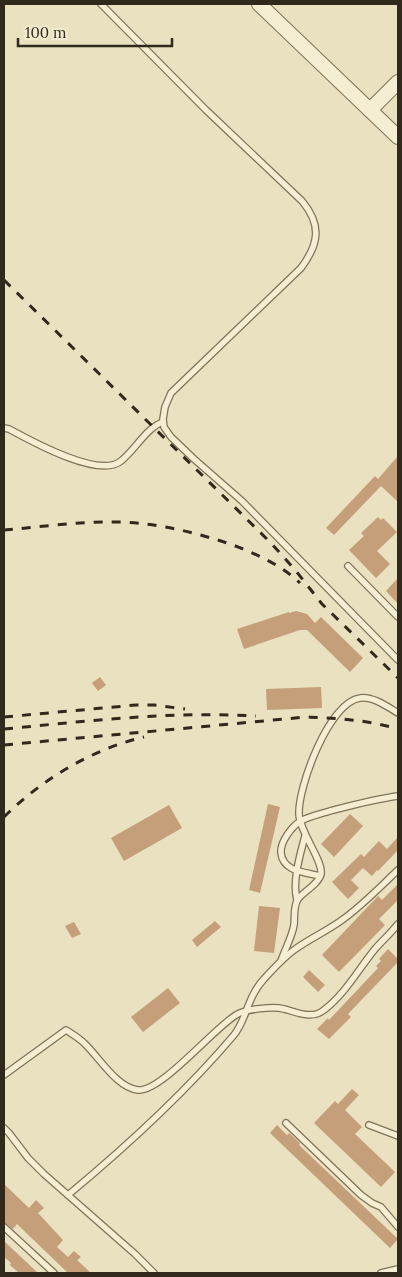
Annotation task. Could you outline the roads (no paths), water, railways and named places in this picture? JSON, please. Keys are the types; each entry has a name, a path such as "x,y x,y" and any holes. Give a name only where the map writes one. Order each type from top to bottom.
{"street":[{"path":"259,4 398,137"},
{"path":"370,110 398,82"}],"lane":[{"path":"101,4 206,110 295,194 312,212 315,221 316,232 313,250 301,268 171,393 165,407 164,427 171,437 194,459 242,501 398,660"},
{"path":"4,428 51,451 95,465 109,466 119,463 130,454 152,427 164,422"},
{"path":"348,566 398,617"},
{"path":"281,961 294,925 294,911 298,900 322,872 300,821 300,798 322,739 334,718 350,702 359,698 366,698 376,702 398,714"},
{"path":"320,876 290,869 284,862 281,850 285,839 300,821 371,800 398,796"},
{"path":"298,900 295,892 305,836"},
{"path":"68,1195 114,1157 164,1111 236,1032 241,1024 251,996 281,961 292,951 343,919 398,870"},
{"path":"4,1075 66,1030 84,1043 121,1082 133,1089 144,1090 156,1084 238,1013 269,1007 285,1009 296,1014 316,1015 323,1011 342,993 375,949 398,924"},
{"path":"286,1122 361,1195 381,1207 398,1227"},
{"path":"369,1125 398,1136"},
{"path":"4,1128 28,1158 154,1273"},
{"path":"4,1228 54,1273"},
{"path":"381,1273 398,1269"}],"railway":[{"path":"4,280 271,543 322,604 398,678"},
{"path":"4,530 104,522 161,526 203,536 249,551 276,565 300,583"},
{"path":"4,717 136,705 185,709"},
{"path":"4,729 161,716 256,716"},
{"path":"4,745 306,717 352,720 398,729"},
{"path":"4,817 34,791 68,768 105,749 144,737"}]}
